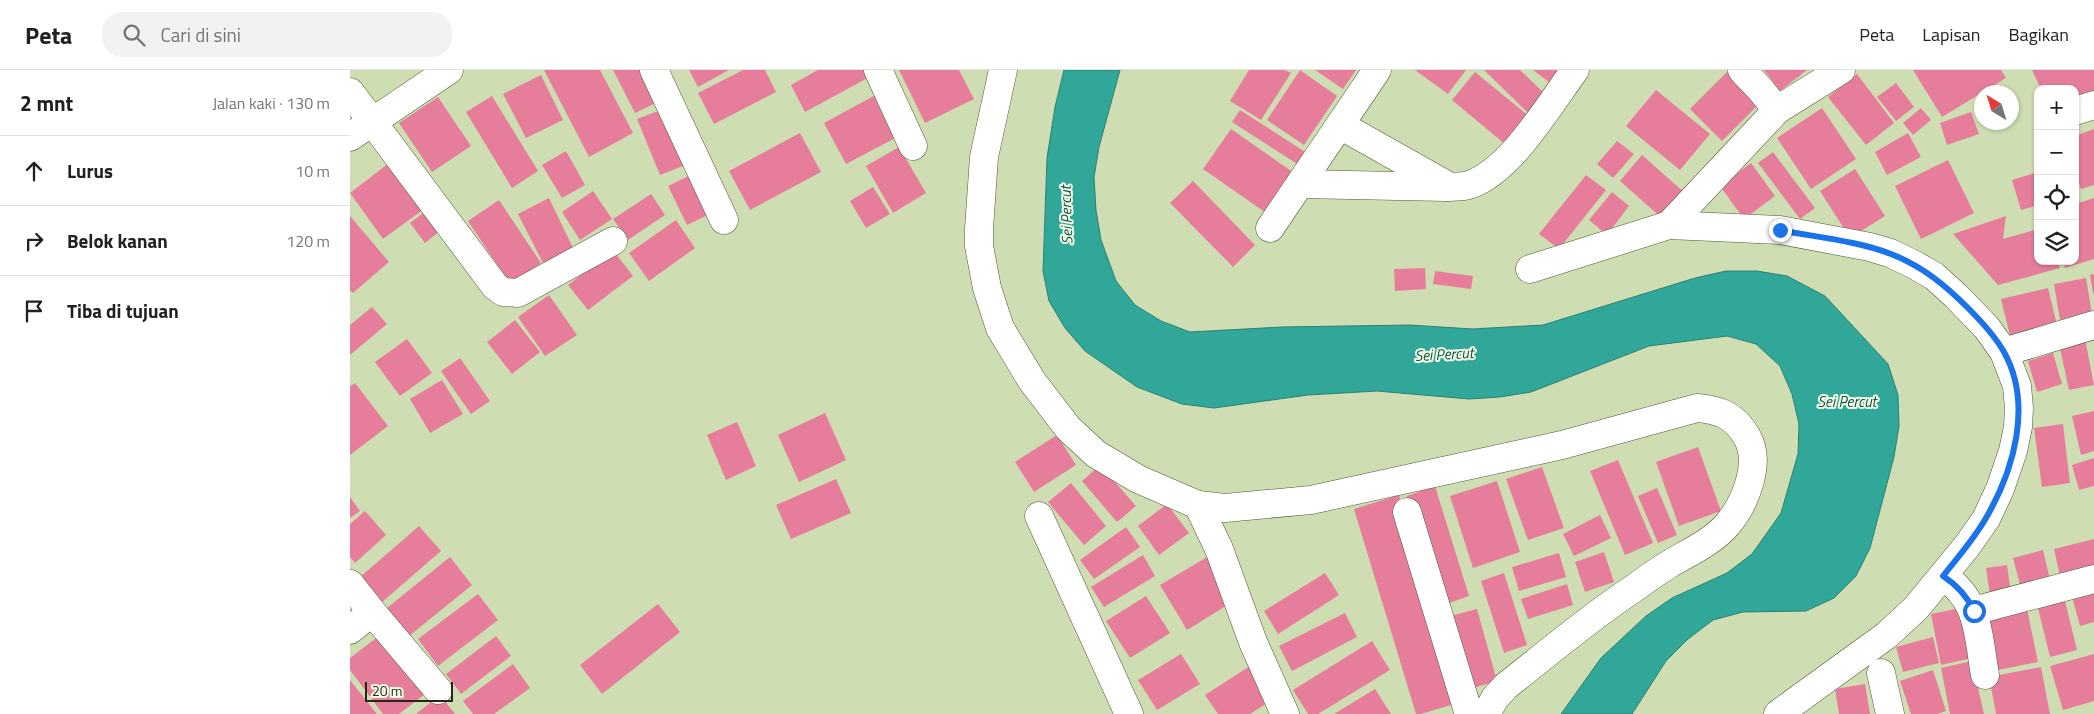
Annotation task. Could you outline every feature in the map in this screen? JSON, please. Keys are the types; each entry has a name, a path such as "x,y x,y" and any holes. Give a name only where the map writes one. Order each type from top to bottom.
{"street":[{"path":"350,137 449,70"},
{"path":"654,70 724,220"},
{"path":"878,70 913,146"},
{"path":"1003,70 984,157 979,229 979,246 988,288 1000,328 1032,381 1068,428 1096,454 1138,479 1198,505 1224,508 1311,500 1562,445 1697,408 1716,410 1731,418 1742,428 1751,444 1753,464 1748,485 1742,501 1726,526 1704,544 1668,565 1614,602 1506,686 1476,712 1407,512"},
{"path":"1270,228 1377,70"},
{"path":"1300,184 1468,186 1487,176 1516,151 1575,70"},
{"path":"1742,70 1777,110"},
{"path":"1669,224 1777,110 1841,70"},
{"path":"350,92 495,286 503,292 518,293 613,241"},
{"path":"2079,110 2094,104"},
{"path":"1340,125 1450,187"},
{"path":"1530,269 1669,224 1780,230 1870,247 1890,253 1913,264 1934,276 1974,314 2004,352 2017,386 2018,427 2014,451 2000,489 1986,518 1943,576 1916,608 1887,635 1781,713"},
{"path":"2004,352 2094,325"},
{"path":"1198,505 1219,549 1253,642 1284,714"},
{"path":"1039,516 1129,714"},
{"path":"1943,576 1956,584 1969,600 1974,611 1985,674"},
{"path":"1974,611 2094,579"},
{"path":"350,584 438,690"},
{"path":"350,630 372,612"},
{"path":"1881,673 1890,714"}],"water":[{"name":"Sei Percut","path":"1064,70 1120,70 1099,147 1094,177 1096,210 1101,240 1116,281 1135,305 1161,321 1190,332 1282,327 1410,325 1472,329 1543,325 1695,278 1726,271 1757,271 1787,276 1825,296 1888,364 1898,395 1899,426 1894,457 1870,548 1856,576 1834,598 1806,611 1743,612 1713,620 1688,639 1666,661 1632,714 1561,714 1601,658 1646,616 1672,598 1727,573 1752,554 1781,513 1798,454 1799,424 1792,394 1780,366 1756,344 1727,336 1649,346 1531,392 1500,397 1469,399 1377,391 1308,395 1214,408 1182,404 1137,387 1085,351 1065,328 1049,301 1043,271 1047,158 1055,107"}],"building":[{"path":"544,70 600,70 633,133 589,157"},
{"path":"613,70 649,70 664,99 635,113"},
{"path":"689,70 729,70 698,87"},
{"path":"743,70 765,70 776,92 714,124 698,93"},
{"path":"818,70 872,70 875,74 805,112 791,85"},
{"path":"899,70 959,70 974,99 925,123"},
{"path":"1249,70 1285,70 1291,73 1261,120 1230,101"},
{"path":"1300,70 1337,96 1304,145 1267,120"},
{"path":"1315,70 1356,70 1343,89"},
{"path":"1415,70 1466,70 1448,94"},
{"path":"1484,70 1520,70 1546,95 1528,113"},
{"path":"1533,70 1558,70 1549,82"},
{"path":"1764,70 1807,70 1780,91"},
{"path":"1913,70 2001,70 2006,78 1995,85 1974,85 1974,98 1942,117"},
{"path":"2032,70 2094,70 2094,96 2079,103 2079,85 2039,85"},
{"path":"1728,71 1760,103 1722,141 1690,109"},
{"path":"1475,72 1530,117 1506,145 1452,100"},
{"path":"1857,74 1894,123 1866,145 1828,97"},
{"path":"541,75 563,120 526,138 503,94"},
{"path":"1896,83 1914,107 1896,121 1877,97"},
{"path":"1656,90 1710,134 1680,170 1626,126"},
{"path":"879,93 901,135 846,164 824,123"},
{"path":"492,96 538,171 512,188 466,112"},
{"path":"438,97 471,146 432,172 399,123"},
{"path":"666,108 688,164 660,175 637,119"},
{"path":"1822,108 1856,159 1811,189 1777,138"},
{"path":"1921,108 1931,120 1913,135 1903,123"},
{"path":"1240,110 1313,157 1305,169 1232,122"},
{"path":"1971,112 1974,120 1974,130 1978,130 1979,134 1947,145 1940,123"},
{"path":"1231,129 1297,175 1269,215 1203,169"},
{"path":"2094,129 2094,185 2081,189 2079,184 2079,135"},
{"path":"800,133 821,172 750,210 729,171"},
{"path":"1908,133 1921,157 1887,175 1875,152"},
{"path":"1617,141 1634,154 1613,178 1597,164"},
{"path":"899,147 926,193 893,213 866,166"},
{"path":"566,151 585,185 562,198 542,165"},
{"path":"1773,152 1815,208 1800,219 1758,163"},
{"path":"1642,155 1687,195 1664,220 1620,181"},
{"path":"1948,160 1974,213 1921,239 1895,186"},
{"path":"389,163 424,209 383,239 350,193"},
{"path":"1751,163 1775,196 1744,219 1720,186"},
{"path":"1855,169 1885,216 1850,238 1820,191"},
{"path":"699,171 718,210 687,225 668,186"},
{"path":"2034,173 2034,206 2021,210 2012,180"},
{"path":"1586,175 1606,190 1559,249 1539,234"},
{"path":"1193,181 1255,245 1233,267 1170,203"},
{"path":"873,187 890,214 866,228 850,201"},
{"path":"593,191 612,219 580,240 562,212"},
{"path":"1612,192 1629,206 1607,235 1589,220"},
{"path":"651,194 665,215 628,240 613,219"},
{"path":"549,198 573,248 543,263 518,214"},
{"path":"2094,198 2094,259 2079,264 2079,220 2079,203"},
{"path":"499,200 541,263 510,284 468,221"},
{"path":"431,207 446,226 425,243 410,223"},
{"path":"350,216 389,262 353,293 350,290"},
{"path":"2006,216 2003,239 2034,230 2034,265 2059,265 2060,268 1998,285 1953,234"},
{"path":"676,220 695,248 649,281 629,253"},
{"path":"613,250 633,276 588,310 568,285"},
{"path":"2064,265 2075,265 2065,268"},
{"path":"1425,268 1426,289 1395,291 1394,269"},
{"path":"1435,271 1473,276 1471,289 1433,284"},
{"path":"2094,274 2094,293 2093,293 2090,275"},
{"path":"2086,278 2093,320 2061,326 2054,284"},
{"path":"2048,288 2058,329 2011,340 2001,299"},
{"path":"549,295 577,335 545,356 518,317"},
{"path":"372,307 387,324 350,355 350,325"},
{"path":"515,320 540,352 512,374 487,342"},
{"path":"407,339 432,373 400,396 375,362"},
{"path":"2085,339 2094,385 2069,390 2059,344"},
{"path":"2053,353 2062,384 2037,392 2028,361"},
{"path":"460,358 490,401 471,414 441,371"},
{"path":"442,380 463,414 430,433 410,399"},
{"path":"355,383 388,426 350,455 350,386"},
{"path":"2094,411 2094,451 2081,455 2072,416"},
{"path":"825,413 846,460 799,482 778,435"},
{"path":"737,422 756,466 726,480 707,435"},
{"path":"2063,424 2070,483 2042,487 2034,428"},
{"path":"1057,435 1076,465 1034,492 1015,462"},
{"path":"1698,447 1721,511 1679,526 1656,462"},
{"path":"2094,458 2094,486 2079,490 2072,465"},
{"path":"1618,460 1653,543 1625,555 1590,471"},
{"path":"1100,465 1136,506 1117,522 1082,481"},
{"path":"1542,467 1564,528 1528,540 1506,479"},
{"path":"836,479 851,513 791,539 776,505"},
{"path":"1497,481 1520,552 1473,568 1450,496"},
{"path":"1071,483 1106,526 1084,545 1048,502"},
{"path":"1435,486 1469,596 1441,606 1407,496"},
{"path":"1657,488 1677,535 1658,543 1638,496"},
{"path":"1399,495 1461,702 1421,714 1416,714 1354,509"},
{"path":"350,497 360,511 350,518"},
{"path":"1167,504 1189,533 1159,555 1138,526"},
{"path":"365,511 386,535 355,563 350,557 350,524"},
{"path":"1600,515 1611,538 1574,556 1563,534"},
{"path":"419,526 441,551 381,603 359,578"},
{"path":"1126,527 1140,547 1094,579 1080,560"},
{"path":"2094,539 2094,573 2061,581 2054,549"},
{"path":"2043,550 2051,584 2022,592 2013,558"},
{"path":"1604,552 1614,582 1585,592 1575,562"},
{"path":"1559,553 1566,577 1519,591 1512,567"},
{"path":"1143,555 1155,576 1104,607 1091,587"},
{"path":"450,557 472,585 409,636 387,608"},
{"path":"1207,557 1234,601 1187,630 1160,585"},
{"path":"2007,565 2011,593 1990,596 1986,568"},
{"path":"1325,573 1339,595 1278,634 1264,611"},
{"path":"1504,573 1527,645 1504,653 1481,581"},
{"path":"1567,584 1573,605 1528,619 1521,599"},
{"path":"2094,586 2094,622 2080,626 2071,593"},
{"path":"2063,593 2077,650 2050,657 2036,600"},
{"path":"478,594 498,620 438,666 418,639"},
{"path":"1146,596 1170,633 1130,658 1106,621"},
{"path":"658,604 680,632 602,694 580,665"},
{"path":"2026,604 2038,662 1998,670 1987,612"},
{"path":"1966,607 1977,657 1941,665 1931,614"},
{"path":"1477,609 1497,681 1466,690 1446,617"},
{"path":"1345,613 1357,637 1292,671 1279,646"},
{"path":"384,632 429,691 399,714 383,714 350,670 350,658"},
{"path":"496,636 511,656 461,694 446,674"},
{"path":"1933,637 1939,663 1903,672 1896,647"},
{"path":"1372,641 1390,670 1318,714 1308,714 1293,690"},
{"path":"1181,654 1200,684 1157,710 1138,680"},
{"path":"2094,654 2094,701 2063,710 2050,666"},
{"path":"1972,661 1984,714 1950,714 1941,668"},
{"path":"513,664 530,688 494,714 473,714 463,701"},
{"path":"1250,666 1272,700 1250,714 1218,714 1205,695"},
{"path":"2041,667 2050,714 1996,714 1989,677"},
{"path":"1933,670 1946,711 1937,714 1911,714 1900,681"},
{"path":"350,680 377,714 350,714"},
{"path":"1865,684 1870,714 1839,714 1835,689"},
{"path":"1375,689 1391,714 1334,714"},
{"path":"440,695 455,714 416,714"}],"route":[{"path":"1780,230 1870,247 1890,253 1913,264 1934,276 1956,296 1987,328 2004,352 2017,386 2019,408 2014,451 2000,489 1986,518 1968,546 1943,576 1956,584 1969,600 1974,611"}]}
